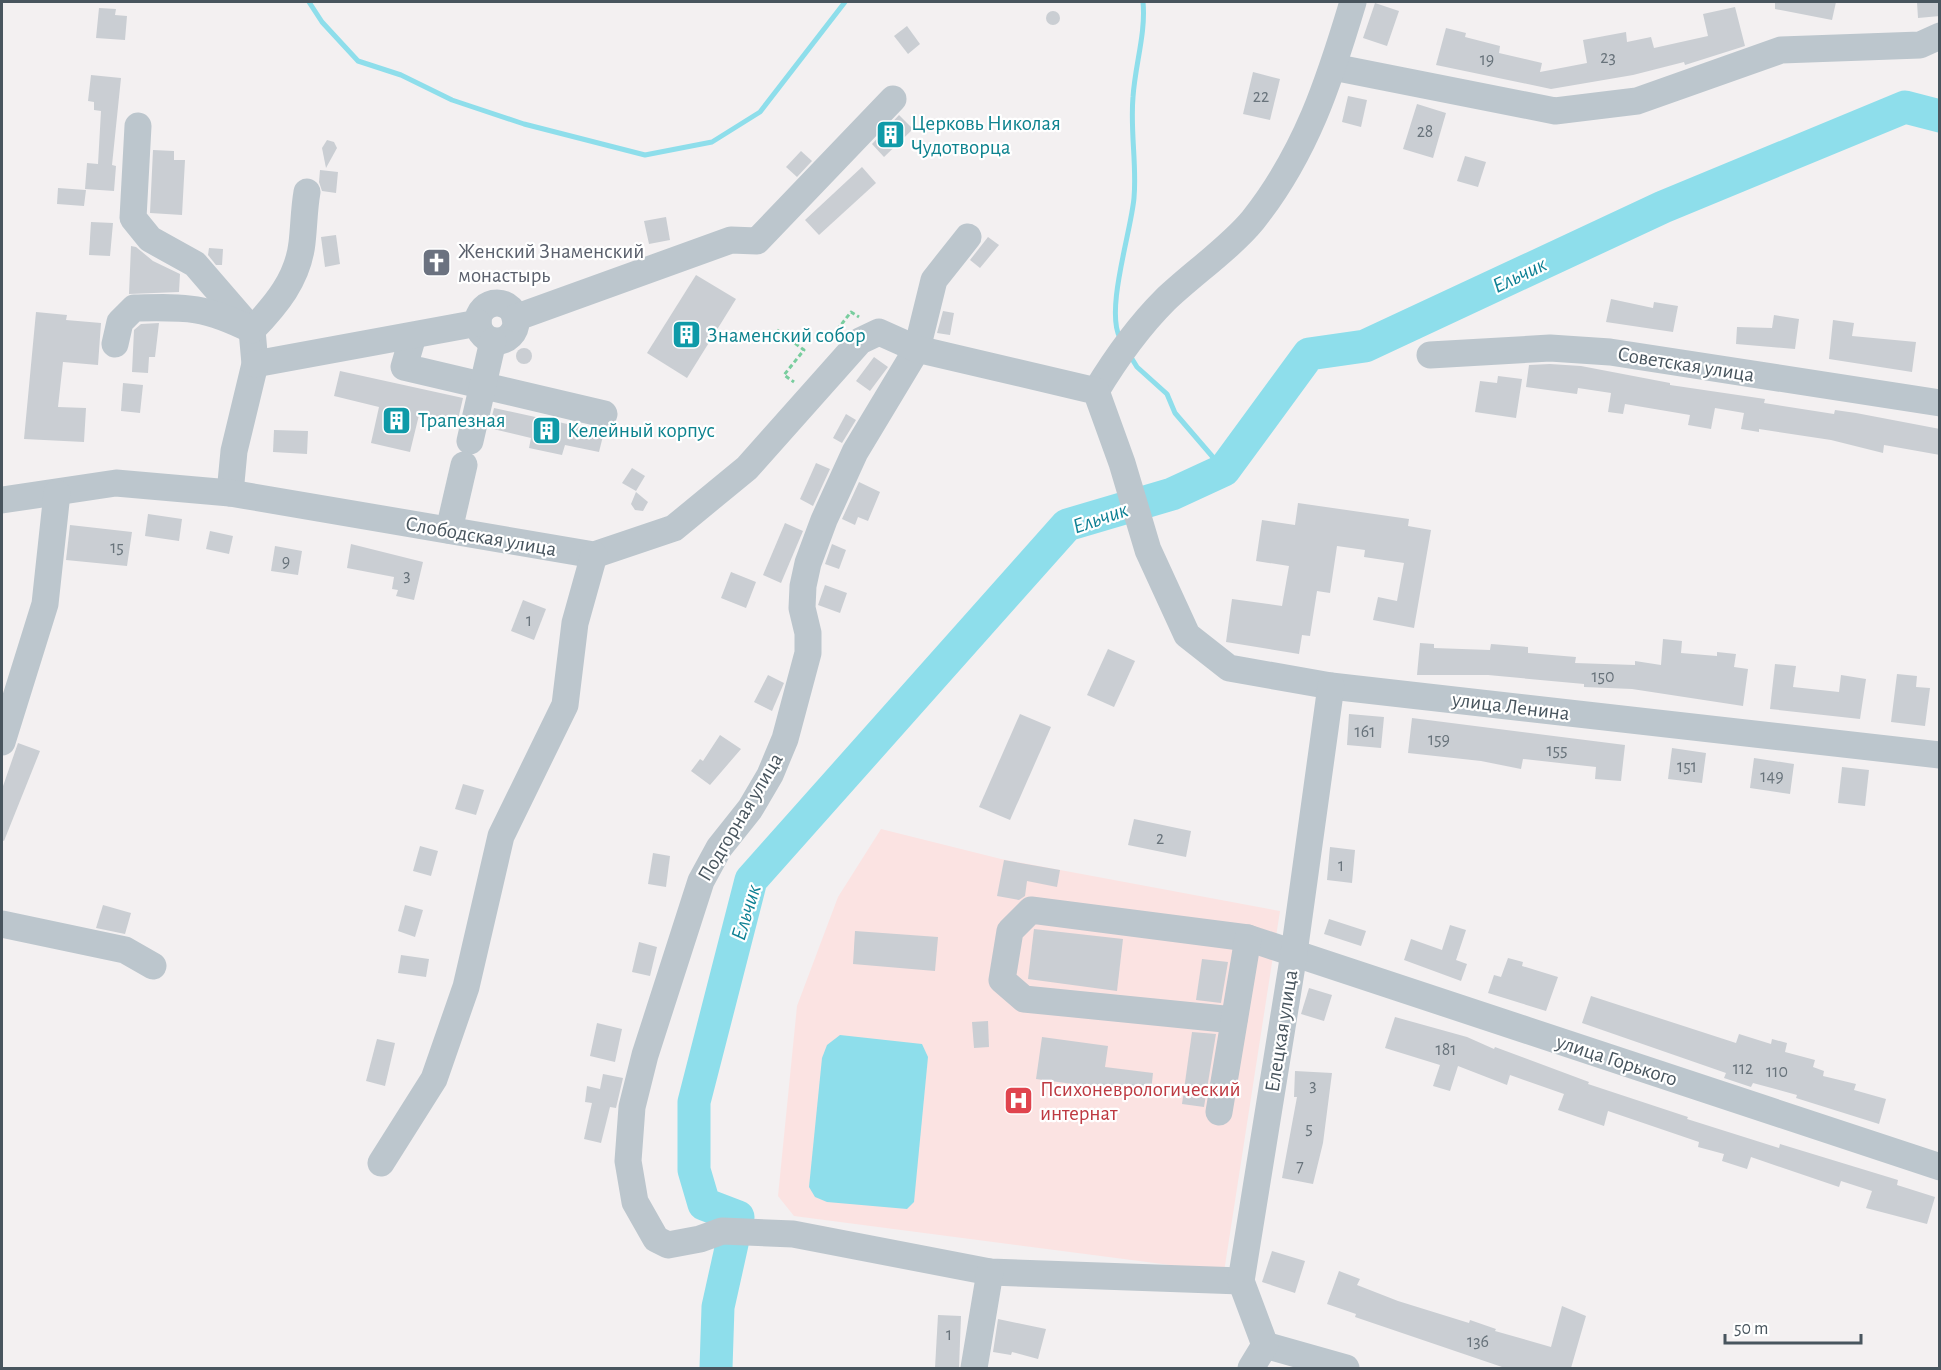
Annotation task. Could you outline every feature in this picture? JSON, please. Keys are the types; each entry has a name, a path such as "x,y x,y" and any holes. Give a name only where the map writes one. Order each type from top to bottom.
{"street":[{"path":"879,332 917,349 1096,391 1132,334 1165,300 1252,222 1304,143 1333,67 1353,2"},
{"path":"1333,67 1555,111 1637,101 1781,51 1920,45 1940,36"},
{"path":"449,530 483,386 486,332 484,308 496,303 508,307 515,318 731,240 757,241 893,99"},
{"path":"138,126 133,218 150,239 195,264 252,330 255,364 234,451 230,493"},
{"path":"252,330 278,303 295,272 302,245 307,192"},
{"name":"Подгорная улица","path":"968,237 934,280 917,349 855,452 824,520 802,586 808,653 788,730 765,784 750,809 719,848 701,881 645,1055 632,1107 628,1161 635,1202 656,1239 668,1245 700,1239 722,1231 793,1234 990,1272 1240,1281"},
{"path":"115,344 120,322 134,308 191,307 222,315 252,330"},
{"path":"255,364 413,336 486,332"},
{"name":"Слободская улица","path":"2,500 116,483 230,493 594,555 674,528 747,468 860,341 879,332"},
{"path":"413,336 404,367 604,414"},
{"name":"Советская улица","path":"1430,355 1550,348 1610,352 1940,403"},
{"name":"улица Ленина","path":"1096,391 1122,463 1148,550 1187,634 1229,668 1331,686 1940,755"},
{"path":"2,742 45,604 57,493"},
{"path":"381,1163 434,1079 463,997 501,836 565,705 575,623 594,555"},
{"name":"Елецкая улица","path":"1240,1281 1294,953 1331,686"},
{"name":"улица Горького","path":"1234,1020 1024,999 1002,980 1010,931 1031,910 1248,938 1940,1167"},
{"path":"2,924 125,950 153,966"},
{"path":"1219,1112 1248,938"},
{"path":"974,1368 990,1272"},
{"path":"1240,1281 1265,1345"},
{"path":"1251,1368 1265,1345"},
{"path":"1265,1345 1346,1368"}],"path":[{"path":"830,339 851,312 879,332"},
{"path":"777,330 804,350 784,375 795,384 802,375"}],"shaded area":[{"name":"Психоневрологический интернат","path":"881,829 1001,859 1280,911 1224,1272 794,1216 778,1196 797,1006 838,897"}],"water":[{"path":"840,1035 922,1044 928,1057 914,1202 907,1209 827,1202 815,1197 809,1187 822,1058 827,1045"}],"building":[{"path":"1775,2 1836,2 1832,20 1775,9"},
{"path":"1917,2 1940,2 1940,16 1918,18"},
{"path":"1375,3 1399,11 1387,46 1363,38"},
{"path":"1735,7 1745,46 1685,65 1684,62 1633,75 1551,89 1436,65 1446,28 1466,33 1465,37 1500,46 1499,53 1542,63 1540,72 1587,63 1583,40 1626,32 1627,42 1651,37 1654,48 1708,36 1703,14"},
{"path":"99,8 116,9 115,15 127,16 125,40 96,38"},
{"path":"1050,11 1056,11 1060,18 1056,25 1050,25 1046,21 1046,15"},
{"path":"907,26 920,44 908,54 894,36"},
{"path":"1253,72 1280,79 1270,120 1243,114"},
{"path":"91,75 121,78 112,165 116,166 114,191 85,189 87,163 98,164 101,111 94,110 94,102 88,101"},
{"path":"1348,96 1367,100 1361,127 1342,122"},
{"path":"1417,104 1446,113 1433,158 1403,149"},
{"name":"Церковь Николая Чудотворца","path":"899,115 913,129 884,157 872,144"},
{"path":"327,140 334,142 337,148 326,168 322,148"},
{"path":"153,150 174,151 174,160 185,160 182,215 150,213"},
{"path":"801,151 812,161 797,177 786,167"},
{"path":"1465,156 1486,162 1478,187 1457,181"},
{"path":"862,167 876,183 819,235 805,220"},
{"path":"320,170 338,172 336,193 322,191 319,182"},
{"path":"58,188 86,190 84,206 57,204"},
{"path":"666,217 670,240 649,244 644,221"},
{"path":"91,222 113,223 110,256 89,255"},
{"path":"336,235 340,264 325,267 321,237"},
{"path":"988,237 999,245 980,268 970,260"},
{"path":"131,246 136,247 153,261 180,274 179,292 129,294"},
{"path":"209,248 223,249 222,265 216,265 208,255"},
{"name":"Знаменский собор","path":"696,275 736,299 687,378 647,353"},
{"path":"1611,299 1653,308 1654,302 1678,306 1673,332 1606,322"},
{"path":"943,311 954,313 950,335 937,333"},
{"path":"36,312 67,315 66,320 101,323 98,365 63,362 58,407 86,408 84,442 24,439"},
{"path":"1774,315 1799,319 1795,349 1736,344 1737,327 1772,328"},
{"path":"1833,320 1854,323 1852,336 1916,342 1912,372 1829,359"},
{"path":"159,323 155,357 149,357 148,373 132,372 134,330 141,324"},
{"path":"524,348 530,350 532,356 530,362 524,364 518,362 516,356 518,350"},
{"path":"874,357 888,367 870,391 856,381"},
{"path":"1529,365 1581,366 1670,383 1670,385 1765,399 1764,403 1834,414 1835,410 1856,413 1940,429 1940,455 1884,445 1883,453 1831,440 1759,429 1759,432 1741,429 1744,413 1715,408 1711,429 1688,425 1690,415 1625,404 1623,414 1608,412 1611,393 1578,388 1577,394 1526,387"},
{"name":"Трапезная","path":"340,371 463,398 457,424 419,415 410,452 371,443 379,407 334,396"},
{"path":"1498,376 1522,379 1516,418 1475,412 1480,381 1497,383"},
{"path":"123,383 143,385 140,413 121,411"},
{"name":"Келейный корпус","path":"494,408 604,432 599,452 565,445 562,455 529,448 531,438 489,428"},
{"path":"846,414 856,420 842,443 833,438"},
{"path":"274,430 308,431 307,454 273,452"},
{"path":"816,463 830,469 813,506 800,499"},
{"path":"632,468 645,476 636,491 622,483"},
{"path":"859,482 880,492 868,521 858,517 855,525 842,519"},
{"path":"636,492 648,502 643,511 635,510 631,504"},
{"path":"1298,503 1409,519 1408,526 1431,530 1414,628 1373,620 1378,597 1397,601 1404,563 1364,557 1365,550 1337,546 1330,593 1317,591 1310,636 1302,635 1299,654 1226,642 1232,599 1282,606 1289,566 1256,561 1262,520 1295,525"},
{"path":"148,514 182,519 179,541 145,536"},
{"path":"785,523 803,531 781,583 763,575"},
{"path":"70,525 132,532 127,566 66,560"},
{"path":"210,531 233,536 229,554 206,549"},
{"path":"351,544 423,562 414,600 396,596 398,590 392,589 394,577 347,568"},
{"path":"832,544 846,550 839,569 825,564"},
{"path":"275,546 302,551 298,575 271,571"},
{"path":"731,572 756,582 746,608 721,598"},
{"path":"825,585 847,593 840,613 818,605"},
{"path":"523,600 546,609 534,640 511,631"},
{"path":"1663,639 1682,641 1681,653 1717,656 1717,652 1736,654 1734,667 1748,669 1743,706 1632,689 1584,687 1584,684 1488,675 1417,675 1420,643 1434,644 1434,648 1490,650 1491,644 1528,647 1528,653 1576,657 1575,663 1635,665 1635,661 1661,665"},
{"path":"1108,649 1135,661 1114,707 1087,695"},
{"path":"1775,664 1796,666 1793,687 1839,692 1841,675 1866,679 1860,719 1770,709"},
{"path":"1897,674 1917,676 1916,687 1930,688 1925,726 1891,722"},
{"path":"768,675 784,683 772,711 754,702"},
{"path":"1020,714 1051,727 1010,820 979,807"},
{"path":"1349,714 1384,717 1381,748 1347,745"},
{"path":"1412,718 1625,745 1621,781 1595,779 1596,767 1523,759 1521,769 1481,761 1408,753"},
{"path":"720,735 741,749 710,785 691,771 700,759 703,761"},
{"path":"18,743 40,751 4,841 2,840 2,789"},
{"path":"1672,748 1706,753 1702,783 1668,779"},
{"path":"1754,758 1794,764 1790,794 1750,788"},
{"path":"1842,767 1869,770 1865,806 1838,803"},
{"path":"463,784 484,790 476,815 455,809"},
{"path":"1134,819 1191,831 1186,857 1128,845"},
{"path":"420,846 438,851 431,876 413,871"},
{"path":"1330,847 1355,850 1352,883 1327,880"},
{"path":"653,853 670,856 666,887 648,884"},
{"path":"1004,860 1060,870 1057,887 1027,881 1025,896 1019,900 997,896"},
{"path":"103,905 131,913 125,934 96,928"},
{"path":"405,905 423,910 415,937 398,931"},
{"path":"1329,919 1366,931 1361,946 1324,934"},
{"path":"1450,925 1466,930 1456,960 1467,964 1461,981 1404,960 1411,939 1442,950"},
{"path":"1034,929 1123,939 1117,991 1028,979"},
{"path":"855,931 938,937 935,971 853,964"},
{"path":"639,942 657,947 650,976 632,972"},
{"path":"401,955 429,959 426,977 398,973"},
{"path":"1508,958 1523,962 1522,966 1558,977 1546,1011 1488,993 1494,975 1501,977"},
{"path":"1202,959 1228,962 1221,1003 1196,1000"},
{"path":"1309,988 1332,995 1324,1021 1301,1014"},
{"path":"1591,996 1736,1043 1739,1034 1771,1044 1772,1039 1787,1043 1785,1052 1815,1060 1813,1067 1824,1071 1823,1076 1856,1084 1854,1090 1886,1099 1879,1124 1796,1098 1797,1095 1753,1083 1751,1087 1724,1078 1726,1073 1582,1023"},
{"path":"1395,1017 1467,1037 1494,1049 1495,1047 1589,1082 1588,1084 1688,1117 1687,1119 1779,1148 1780,1144 1898,1180 1897,1185 1935,1197 1927,1224 1866,1208 1872,1191 1841,1181 1839,1187 1751,1157 1747,1169 1722,1161 1724,1154 1698,1147 1699,1142 1608,1111 1604,1126 1558,1110 1564,1094 1510,1075 1507,1085 1458,1066 1450,1091 1433,1086 1440,1065 1385,1048"},
{"path":"988,1021 989,1047 974,1048 972,1022"},
{"path":"597,1023 622,1029 615,1062 590,1056"},
{"path":"1192,1032 1216,1034 1204,1107 1182,1104"},
{"path":"1042,1037 1108,1046 1105,1067 1153,1073 1151,1091 1102,1085 1102,1088 1036,1079"},
{"path":"377,1039 395,1043 385,1086 366,1081"},
{"path":"1295,1071 1332,1073 1323,1143 1313,1184 1282,1178 1297,1097 1294,1097"},
{"path":"603,1074 623,1078 616,1108 610,1107 601,1143 584,1139 592,1103 585,1102 587,1086 600,1089"},
{"path":"1272,1251 1305,1261 1295,1293 1262,1282"},
{"path":"1339,1271 1360,1279 1357,1285 1398,1301 1469,1323 1470,1320 1496,1329 1495,1331 1551,1347 1562,1306 1586,1316 1571,1368 1505,1368 1355,1317 1356,1314 1327,1304"},
{"path":"938,1315 961,1316 959,1368 935,1368"},
{"path":"998,1319 1046,1329 1038,1359 1012,1352 1011,1355 993,1352"}],"waterway":[{"path":"309,2 322,22 358,61 401,75 452,100 524,124 645,155 712,142 760,112 845,2"},
{"path":"1120,338 1115,309 1134,198 1132,110 1143,25 1143,2"},
{"name":"Ельчик","path":"716,1368 718,1307 738,1217 704,1204 694,1170 694,1102 751,880 1067,525 1172,494 1224,470 1309,354 1365,346 1663,207 1905,107 1940,116"},
{"path":"1129,354 1137,367 1167,394 1175,413 1224,470"}],"place":[{"name":"Церковь Николая Чудотворца","path":"890,135"},
{"name":"Женский Знаменский монастырь","path":"437,263"},
{"name":"Знаменский собор","path":"686,335"},
{"name":"Трапезная","path":"397,420"},
{"name":"Келейный корпус","path":"546,430"},
{"name":"Психоневрологический интернат","path":"1019,1101"}]}
